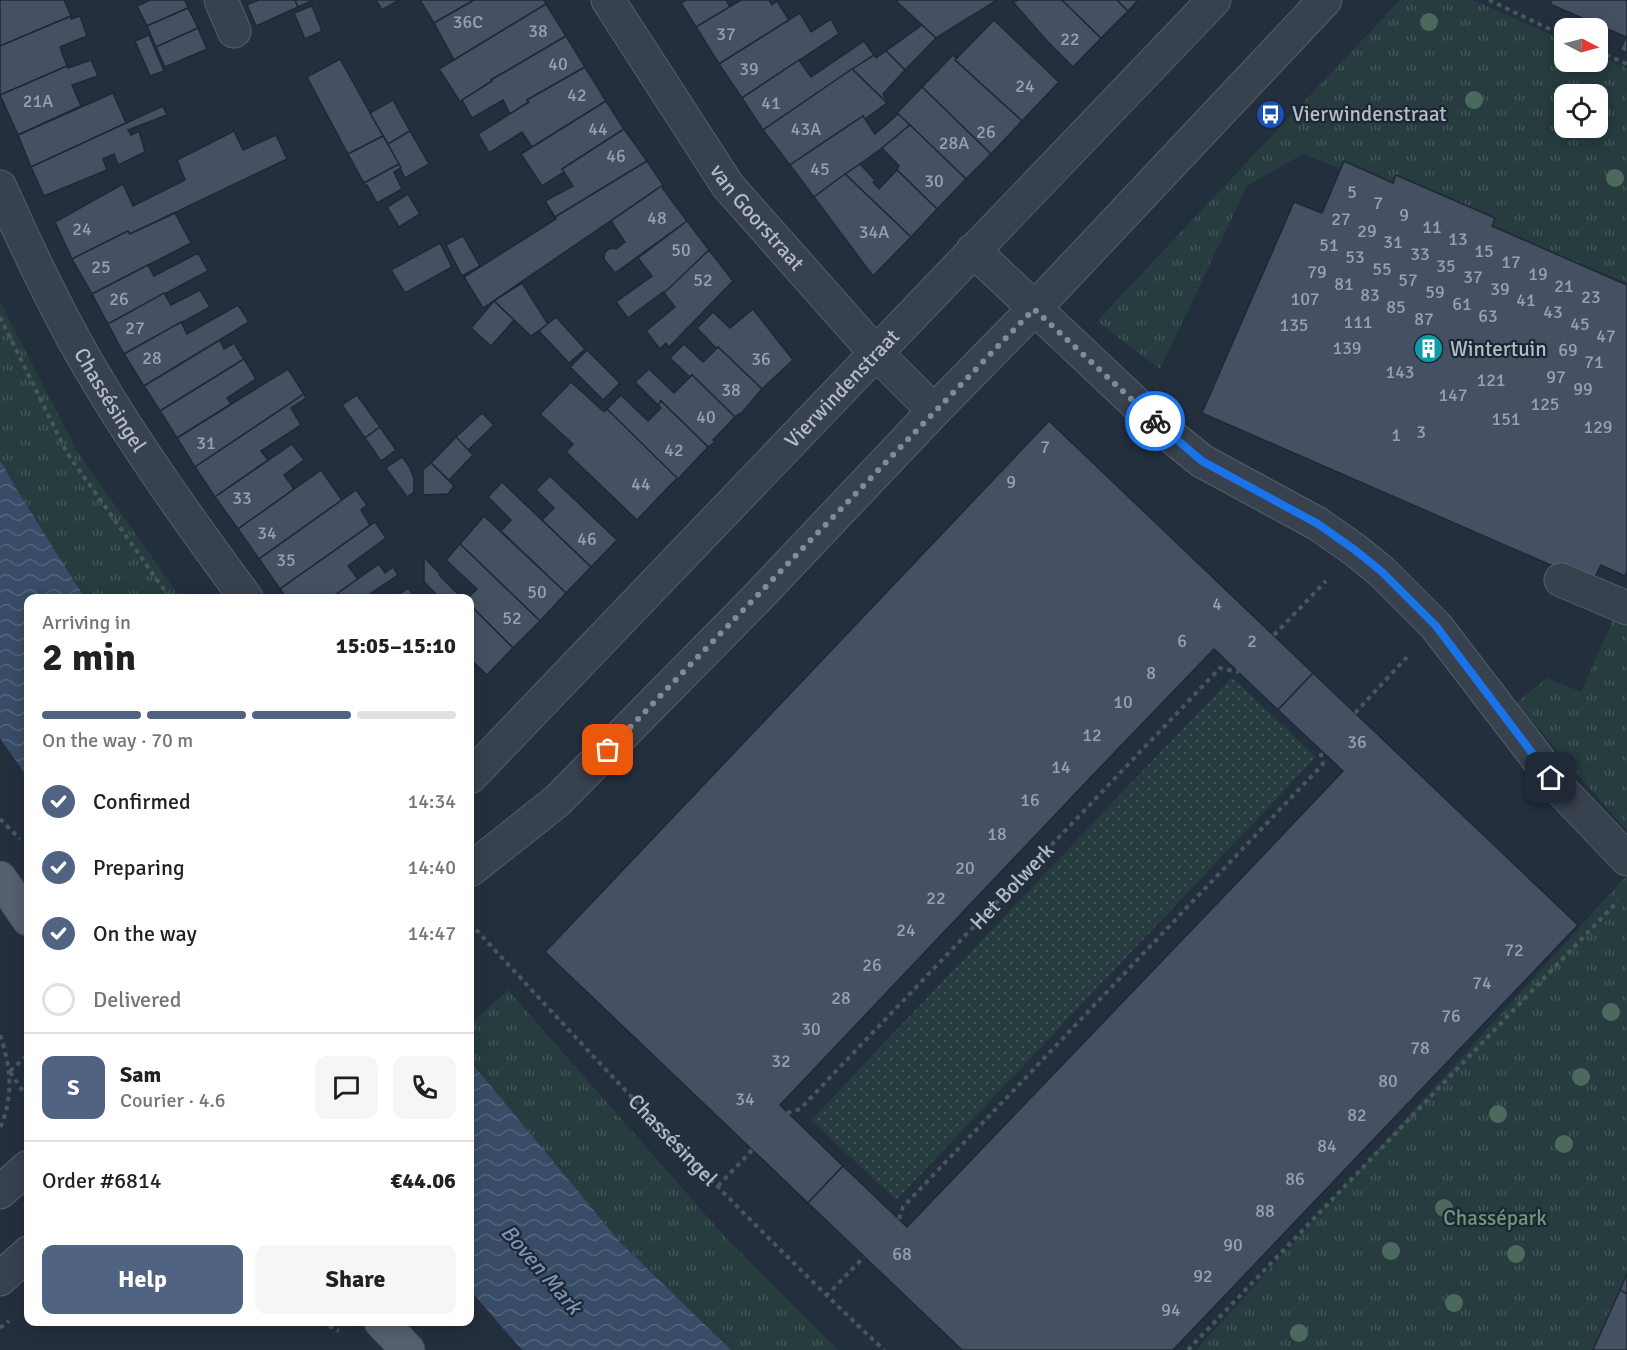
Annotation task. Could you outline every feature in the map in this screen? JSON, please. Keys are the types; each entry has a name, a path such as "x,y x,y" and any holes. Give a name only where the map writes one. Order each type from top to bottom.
{"main road":[{"path":"0,878 24,913"},
{"path":"385,1326 408,1350"}],"street":[{"path":"221,0 234,31"},
{"name":"van Goorstraat","path":"608,0 728,186 875,352 934,411"},
{"name":"Vierwindenstraat","path":"474,773 1214,0"},
{"path":"474,867 557,801 758,597 1034,309 1324,0"},
{"name":"Chassésingel","path":"0,188 50,294 89,366 176,502 243,594"},
{"path":"974,250 1166,432 1202,461 1318,524 1381,571 1436,626 1564,793 1627,859"},
{"path":"1561,580 1627,608"},
{"path":"0,1192 24,1171"},
{"path":"0,1279 24,1257"}],"path":[{"path":"1490,0 1554,31"},
{"path":"1608,55 1627,64"},
{"path":"0,317 67,453 167,594"},
{"path":"1274,635 1355,550"},
{"path":"1354,712 1436,626"},
{"name":"Het Bolwerk","path":"787,1113 800,1109 1220,668 1239,672"},
{"path":"899,1219 903,1207 1323,764 1320,750"},
{"path":"0,819 21,841"},
{"path":"1188,1350 1619,900"},
{"name":"Chassésingel","path":"474,927 718,1186 826,1296 885,1350"},
{"path":"0,1035 9,1071 9,1101 0,1128"},
{"path":"9,1071 24,1058"},
{"path":"9,1071 24,1093"},
{"path":"718,1186 752,1150"},
{"path":"826,1296 864,1257"}],"green space":[{"path":"1400,0 1473,0 1554,36 1554,72 1608,72 1608,59 1627,68 1627,283 1303,154 1247,186 1160,369 1097,321"},
{"path":"0,302 78,453 178,594 82,594 0,460"},
{"path":"1616,613 1627,618 1627,831 1516,703 1547,678 1581,692"},
{"path":"1232,677 1316,757 896,1200 811,1120"},
{"name":"Chassépark","path":"1627,875 1627,1350 1196,1350"},
{"path":"508,990 725,1237 838,1350 731,1350 620,1242 474,1066 474,1017 476,1019"}],"water":[{"path":"0,460 82,594 24,594 24,772 0,738"},
{"name":"Boven Mark","path":"474,1066 620,1242 731,1350 522,1350 474,1295"}],"building":[{"path":"0,0 64,0 71,16 0,46"},
{"path":"150,0 185,0 188,8 147,26 137,6"},
{"path":"259,0 295,0 298,7 256,26 247,5"},
{"path":"295,0 313,0 298,7"},
{"path":"376,0 399,0 382,10"},
{"path":"420,0 474,0 434,23"},
{"path":"474,0 544,0 546,4 454,60 434,23"},
{"path":"686,0 726,0 730,7 696,27 681,3"},
{"path":"741,0 769,0 772,5 777,1 789,20 719,64 696,27"},
{"path":"895,0 997,0 936,38"},
{"path":"1062,0 1101,38 1073,67 1013,2"},
{"path":"1062,0 1117,0 1128,11 1101,38"},
{"path":"1117,0 1138,0 1128,11"},
{"path":"1550,0 1627,0 1627,53 1620,50 1626,37 1608,29 1608,18 1582,18 1552,5"},
{"path":"546,4 566,36 491,80 460,102 439,69"},
{"path":"312,6 322,31 305,39 294,13"},
{"path":"188,8 198,28 156,47 147,26"},
{"path":"800,13 811,32 831,19 839,34 742,98 719,64"},
{"path":"71,16 71,19 80,16 87,36 60,47 67,66 0,95 0,46"},
{"path":"994,20 1059,82 1022,121 955,60"},
{"path":"922,25 936,38 905,70 886,51"},
{"path":"198,28 207,49 165,67 156,47"},
{"path":"149,35 164,71 150,76 135,41"},
{"path":"566,36 585,67 527,100 529,102 510,114 503,100 472,118 462,100 491,80"},
{"path":"864,41 874,55 763,130 742,98 799,60 811,77"},
{"path":"886,51 905,70 883,94 887,103 852,69 874,55 876,58"},
{"path":"953,55 955,60 1022,121 991,154 922,87"},
{"path":"340,59 383,136 348,154 307,77"},
{"path":"91,60 98,76 72,85 81,106 18,135 0,95 67,66 68,68"},
{"path":"585,67 606,101 532,147 522,132 489,153 478,134 529,102 527,100"},
{"path":"852,69 887,103 865,119 863,116 790,165 763,130"},
{"path":"922,87 991,154 966,179 897,113"},
{"path":"113,93 126,123 31,167 18,135"},
{"path":"393,100 410,131 388,144 370,113"},
{"path":"606,101 624,129 562,169 564,172 542,186 521,154"},
{"path":"163,106 167,115 128,130 131,135 139,131 145,152 118,165 114,154 103,159 107,170 44,196 31,167"},
{"path":"898,114 910,125 814,197 790,165 863,116 875,134"},
{"path":"910,125 966,179 937,209 897,170 899,166 882,148"},
{"path":"624,129 647,161 555,217 545,201 573,186 562,169"},
{"path":"234,131 243,150 276,135 287,159 72,259 55,222 123,184 133,206 185,180 177,160"},
{"path":"410,131 429,164 405,178 388,144"},
{"path":"383,136 399,164 364,183 348,154"},
{"path":"647,161 663,185 483,308 464,277 556,219 555,217"},
{"name":"Wintertuin","path":"1344,161 1393,183 1396,175 1495,218 1492,226 1627,285 1627,571 1625,576 1601,565 1592,583 1202,413 1294,202 1322,213"},
{"path":"399,164 401,168 394,172 402,189 377,203 364,183"},
{"path":"860,164 875,180 873,182 879,189 897,170 937,209 911,237 845,174"},
{"path":"845,174 911,237 873,276 814,197"},
{"path":"663,185 663,189 687,221 615,273 604,259 605,252 611,248 616,249 625,242 611,221"},
{"path":"408,194 420,214 399,227 387,207"},
{"path":"175,213 191,243 92,294 72,259 128,231 130,234"},
{"path":"687,221 709,250 666,292 628,318 616,302 652,276 638,258"},
{"path":"463,236 480,266 462,276 446,245"},
{"path":"440,243 452,267 405,293 391,270"},
{"path":"709,250 733,281 669,347 666,343 660,349 646,331 675,307 664,293"},
{"path":"198,253 208,271 108,324 92,294 148,265 154,276"},
{"path":"522,283 548,324 531,336 494,301"},
{"path":"200,290 210,307 124,354 108,324 164,293 171,305"},
{"path":"494,301 514,320 491,346 471,328"},
{"path":"238,305 249,322 144,386 124,354 181,322 187,334"},
{"path":"753,309 793,360 762,389 697,328 713,312 730,328"},
{"path":"556,317 585,349 569,363 539,331"},
{"path":"220,340 224,349 234,343 244,359 160,411 144,386"},
{"path":"684,344 703,362 718,347 762,389 739,416 739,414 735,417 692,375 690,377 670,358"},
{"path":"587,350 620,383 603,400 570,367"},
{"path":"244,359 256,379 227,398 231,404 177,438 160,411"},
{"path":"288,369 304,394 195,467 177,438"},
{"path":"649,369 674,393 692,375 735,417 713,440 715,442 708,447 661,401 658,405 635,382"},
{"path":"571,382 604,412 607,409 678,477 637,520 566,452 573,444 540,414"},
{"path":"304,394 306,398 291,408 301,425 261,451 268,460 215,497 195,467"},
{"path":"357,395 380,427 365,438 342,405"},
{"path":"621,395 648,421 661,408 658,405 661,401 708,447 678,479 607,409"},
{"path":"482,413 494,425 468,450 456,437"},
{"path":"1049,421 1313,673 1278,710 1214,649 1090,778 780,1105 843,1166 808,1203 545,952"},
{"path":"380,427 396,450 381,461 365,438"},
{"path":"456,437 473,455 449,480 431,463"},
{"path":"292,444 304,460 284,475 294,489 238,529 215,497"},
{"path":"402,457 414,478 414,492 407,497 386,468"},
{"path":"431,463 454,486 448,494 423,495 423,470"},
{"path":"321,470 342,500 259,559 238,529"},
{"path":"550,476 617,540 591,567 542,520 554,508 536,490"},
{"path":"502,482 591,567 566,593 501,531 511,520 488,497"},
{"path":"356,490 367,505 361,510 370,525 280,589 259,559"},
{"path":"484,516 566,593 540,621 460,544"},
{"path":"375,522 386,538 348,566 358,579 337,594 284,594 280,589"},
{"path":"460,544 540,621 513,648 474,609 474,594 472,594 477,589 446,560"},
{"path":"424,557 458,594 436,594 424,582"},
{"path":"379,564 385,573 393,567 398,575 370,594 337,594"},
{"path":"408,588 413,594 400,594"},
{"path":"474,609 513,648 487,675 474,663"},
{"path":"1313,673 1578,925 1173,1350 962,1350 808,1203 843,1166 907,1227 1251,868 1343,771 1278,710"},
{"path":"1627,1273 1627,1294 1620,1290"},
{"path":"1620,1290 1627,1294 1627,1350 1593,1350"}],"way so far":[{"path":"608,750 1034,309 1155,421"}],"place":[{"name":"Vierwindenstraat","path":"1271,114"},
{"name":"Wintertuin","path":"1429,349"}],"route":[{"path":"1155,421 1202,461 1318,524 1381,571 1436,626 1551,778"}]}
